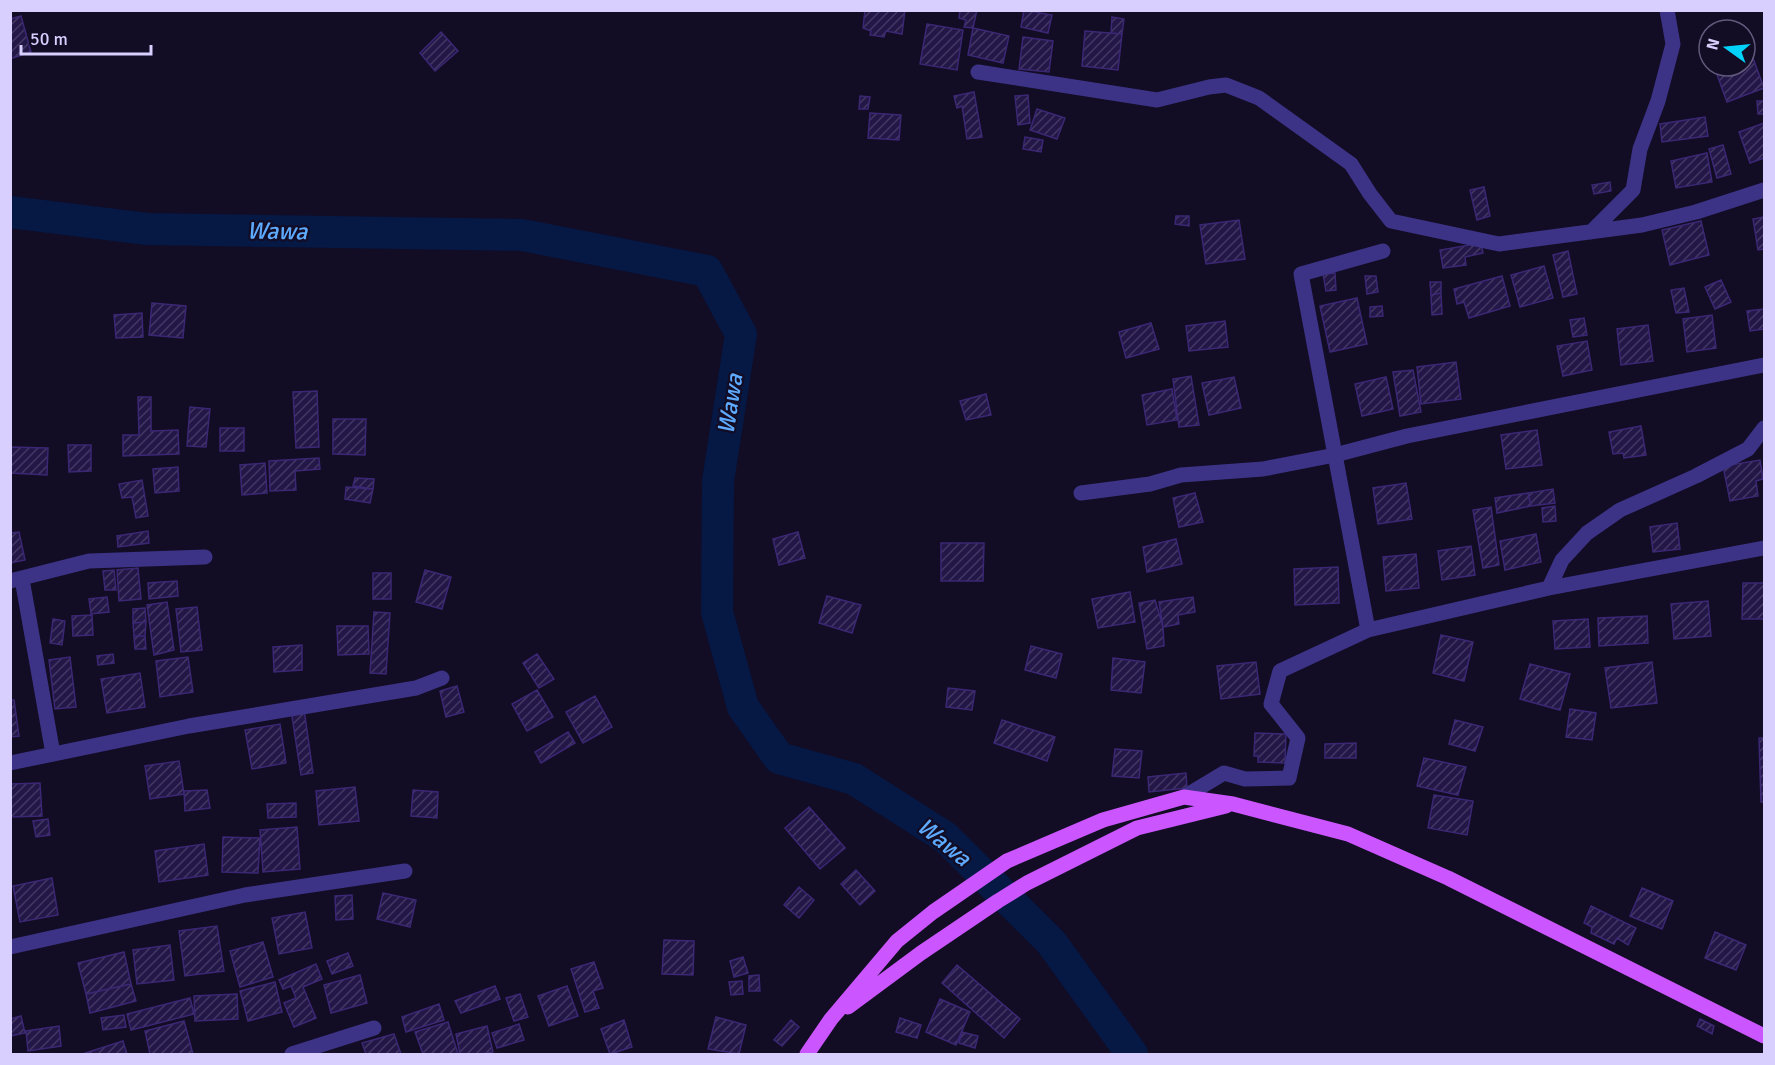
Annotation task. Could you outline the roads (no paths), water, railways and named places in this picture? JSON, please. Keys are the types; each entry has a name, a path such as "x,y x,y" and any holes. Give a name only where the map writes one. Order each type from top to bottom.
{"main road":[{"path":"807,1054 831,1019 897,941 933,912 1007,861 1103,820 1184,797 1233,804 1348,834 1448,878 1764,1036"},
{"path":"831,1019 921,953 1027,883 1137,828 1233,804"}],"street":[{"path":"1591,232 1633,190 1640,149 1658,101 1673,44 1667,10"},
{"path":"978,72 1157,100 1226,85 1259,98 1351,164 1391,221 1498,244 1642,225 1696,212 1764,190"},
{"path":"1368,630 1301,274 1383,251"},
{"path":"1082,493 1150,484 1181,475 1263,469 1335,455 1407,436 1764,365"},
{"path":"1549,588 1562,560 1587,532 1620,510 1696,476 1748,449 1764,428"},
{"path":"1184,797 1224,773 1245,779 1289,778 1298,738 1271,704 1280,671 1368,630 1549,588 1764,548"},
{"path":"53,754 16,580 88,561 205,557"},
{"path":"10,763 189,726 416,688 442,678"},
{"path":"10,947 245,895 405,871"},
{"path":"292,1054 374,1028"}],"waterway":[{"name":"Wawa","path":"10,212 147,229 522,235 707,271 741,334 718,481 717,612 743,707 779,758 854,779 945,837 1051,942 1132,1054"}]}
